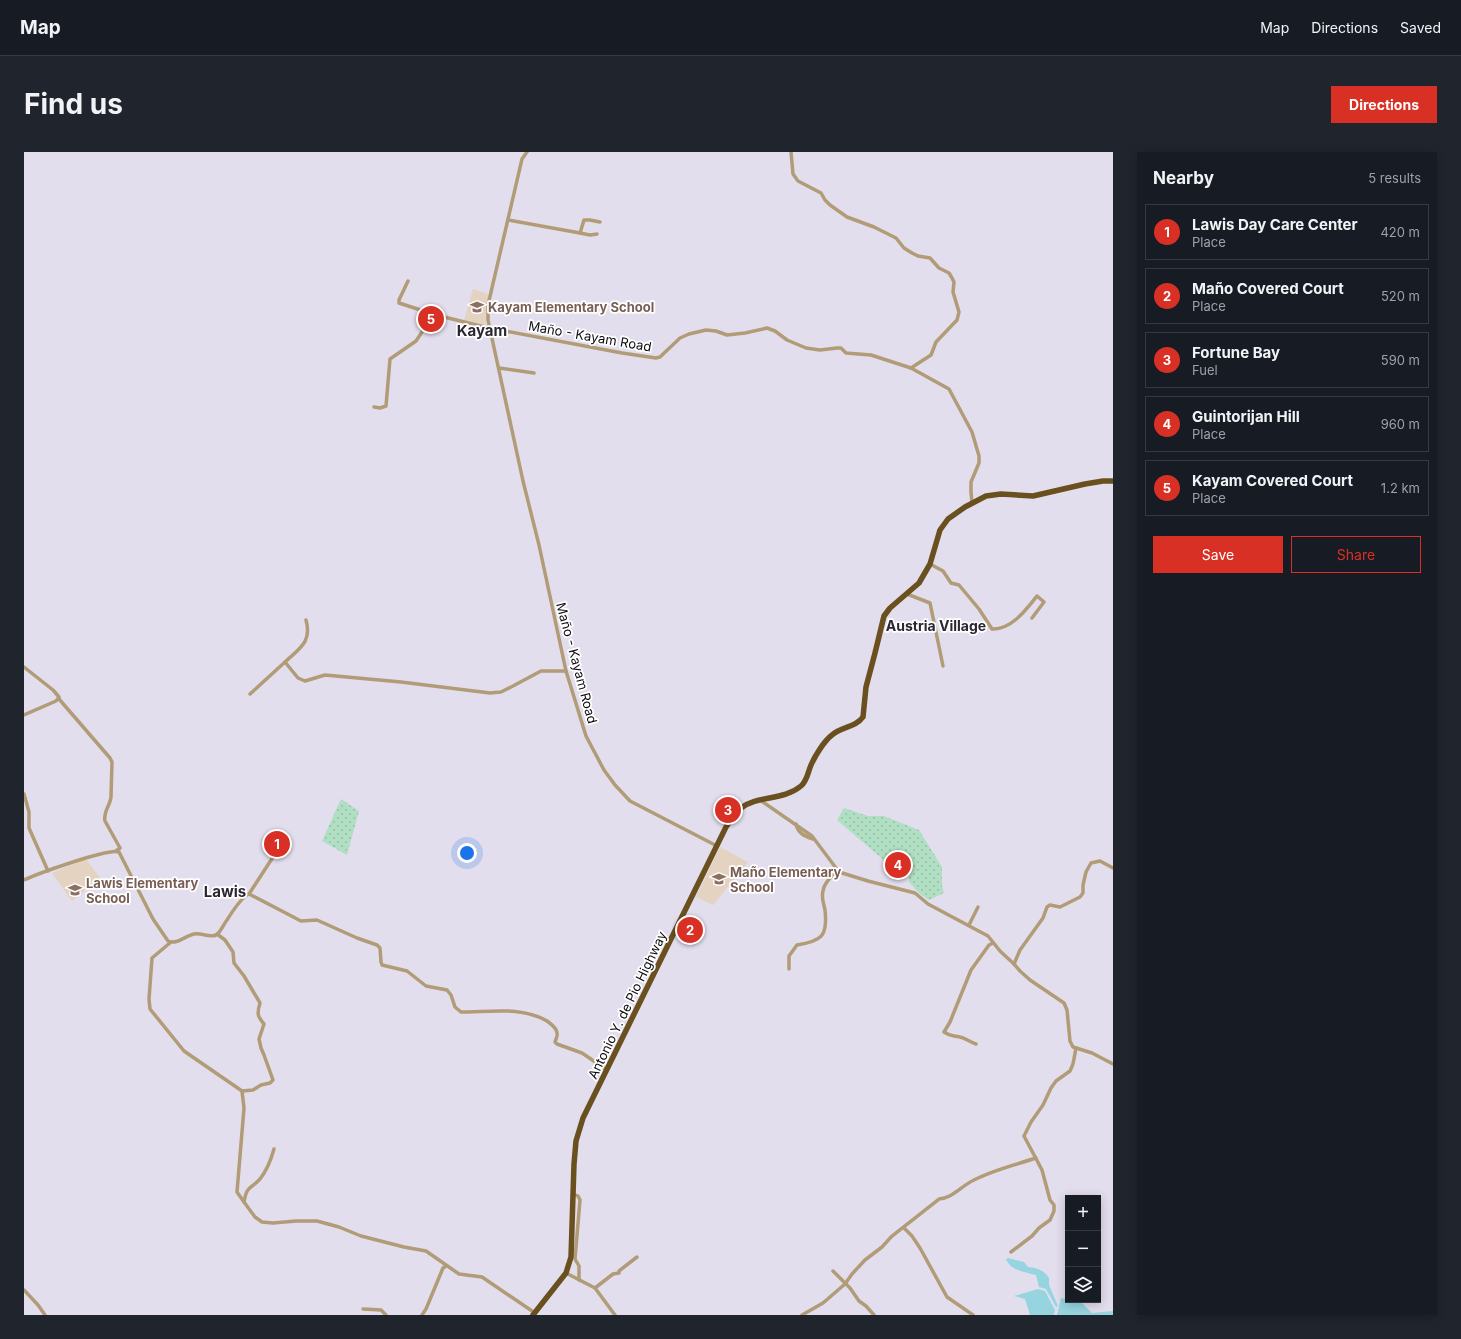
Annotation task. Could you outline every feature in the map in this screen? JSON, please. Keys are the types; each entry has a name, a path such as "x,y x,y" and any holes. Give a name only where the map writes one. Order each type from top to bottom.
{"highway":[{"name":"Antonio Y. de Pio Highway","path":"534,1314 566,1273 571,1257 574,1164 579,1129 729,822 741,808 760,800 780,797 800,786 806,779 815,757 832,734 855,725 863,717 866,687 882,620 890,608 919,583 930,564 940,530 953,516 972,503 986,496 1001,494 1032,496 1085,484 1113,481"}],"street":[{"path":"489,328 488,305 522,159 526,152"},
{"path":"791,152 793,174 798,181 821,193 830,206 847,217 874,227 896,238 904,248 918,256 930,258 939,268 949,273 952,278 954,282 953,292 959,312 957,320 936,342 931,355 911,368"},
{"path":"508,220 590,235 597,234"},
{"path":"580,233 584,220 600,222"},
{"name":"Maño - Kayam Road","path":"408,281 400,296 399,303 426,312 489,328 622,353 656,358 660,357 680,338 689,334 706,330 716,331 727,335 767,328 775,331 787,340 806,348 820,350 841,348 846,353 871,355 911,368 949,389 972,432 979,456 979,463 971,482 972,503"},
{"path":"374,407 380,408 386,406 390,359 416,341 422,332 426,312"},
{"name":"Maño - Kayam Road","path":"489,328 523,481 539,545 566,671 586,736 604,770 625,797 637,806 717,846"},
{"path":"499,368 534,372"},
{"path":"930,564 943,570 951,583 959,585 979,609 989,627 992,629 1002,629 1009,625 1037,596 1044,602 1032,618"},
{"path":"907,594 930,603 943,666"},
{"path":"250,694 302,646 307,639 309,630 306,620"},
{"path":"284,662 298,678 305,681 325,675 401,682 490,693 501,692 541,671 566,671"},
{"path":"24,667 53,690 110,758 112,762 111,798 104,817 120,848 116,851 86,858 24,880"},
{"path":"24,715 59,699"},
{"path":"24,794 29,812 29,828 48,871"},
{"path":"760,800 796,824 814,839 837,871 868,881 915,893 928,904 988,936 1000,952 1030,980 1064,1003 1067,1010 1070,1041 1073,1047 1092,1053 1113,1064"},
{"path":"116,851 120,853 153,918 171,942"},
{"path":"217,934 225,940 233,952 234,963 244,976 260,1003 257,1012 258,1017 264,1024 259,1039 260,1048 273,1080 270,1083 261,1085 253,1090 242,1091 184,1051 150,1009 152,958 171,942 175,942 195,933 211,936 217,934 242,898 249,894 275,854"},
{"path":"1014,964 1020,950 1044,918 1047,907 1060,907 1076,900 1081,896 1086,872 1091,862 1100,861 1113,868"},
{"path":"789,969 789,956 797,945 812,943 822,937 825,927 825,911 822,892 827,881 837,871"},
{"path":"249,894 301,920 317,920 357,938 377,945 380,948 380,962 382,965 407,971 426,986 447,990 451,994 458,1010 461,1012 520,1012 536,1015 556,1028 557,1033 555,1042 557,1044 582,1053 607,1070"},
{"path":"969,925 978,907"},
{"path":"976,1044 968,1042 959,1036 954,1037 944,1032 950,1022 971,970 989,945 993,943"},
{"path":"1011,1252 1050,1220 1054,1211 1042,1170 1024,1136 1031,1122 1043,1105 1051,1088 1056,1081 1070,1071 1076,1048"},
{"path":"242,1091 244,1108 237,1192 255,1217 262,1222 273,1223 317,1221 339,1227 361,1236 426,1251 459,1274 482,1277 534,1314"},
{"path":"244,1202 247,1189 259,1180 268,1167 274,1149"},
{"path":"802,1315 824,1303 845,1284 861,1263 882,1247 892,1236 939,1199 946,1199 952,1196 959,1188 988,1173 1036,1158"},
{"path":"574,1194 578,1196 580,1200 576,1259 580,1266 579,1280"},
{"path":"904,1228 912,1236 920,1248 947,1297 972,1315"},
{"path":"595,1288 613,1274 619,1273 619,1271 637,1257"},
{"path":"422,1315 426,1309 443,1268 446,1266"},
{"path":"833,1271 850,1288 859,1301 874,1315"},
{"path":"566,1273 595,1288 614,1315"},
{"path":"24,1290 45,1315"},
{"path":"363,1310 381,1310 386,1315"}],"shaded area":[{"name":"Kayam Elementary School","path":"473,289 488,294 486,325 464,320"},
{"name":"Maño Elementary School","path":"720,847 748,862 713,905 696,897"},
{"name":"Lawis Elementary School","path":"86,859 100,878 72,901 52,873"}],"green space":[{"path":"341,799 359,811 347,855 322,841"},
{"path":"844,808 868,816 884,816 919,830 942,867 942,886 944,893 929,900 919,893 909,882 905,871 893,868 837,820"}],"water":[{"path":"1008,1258 1024,1262 1028,1267 1043,1271 1049,1278 1049,1285 1058,1306 1056,1307 1046,1289 1039,1287 1036,1275 1015,1269 1008,1263 1006,1259"},
{"path":"1038,1289 1045,1291 1055,1310 1054,1315 1030,1315 1025,1299 1014,1296"},
{"path":"1061,1298 1065,1299 1065,1303 1082,1303 1092,1313 1113,1311 1113,1315 1057,1315"}],"place":[{"name":"Kayam Elementary School","path":"477,307"},
{"name":"Kayam Covered Court","path":"431,319"},
{"name":"Fortune Bay","path":"728,810"},
{"name":"Lawis Day Care Center","path":"277,844"},
{"name":"Guintorijan Hill","path":"898,865"},
{"name":"Maño Elementary School","path":"719,879"},
{"name":"Lawis Elementary School","path":"75,890"},
{"name":"Maño Covered Court","path":"690,930"}],"district":[{"name":"Kayam","path":"482,331"},
{"name":"Austria Village","path":"936,626"},
{"name":"Lawis","path":"225,892"}]}
